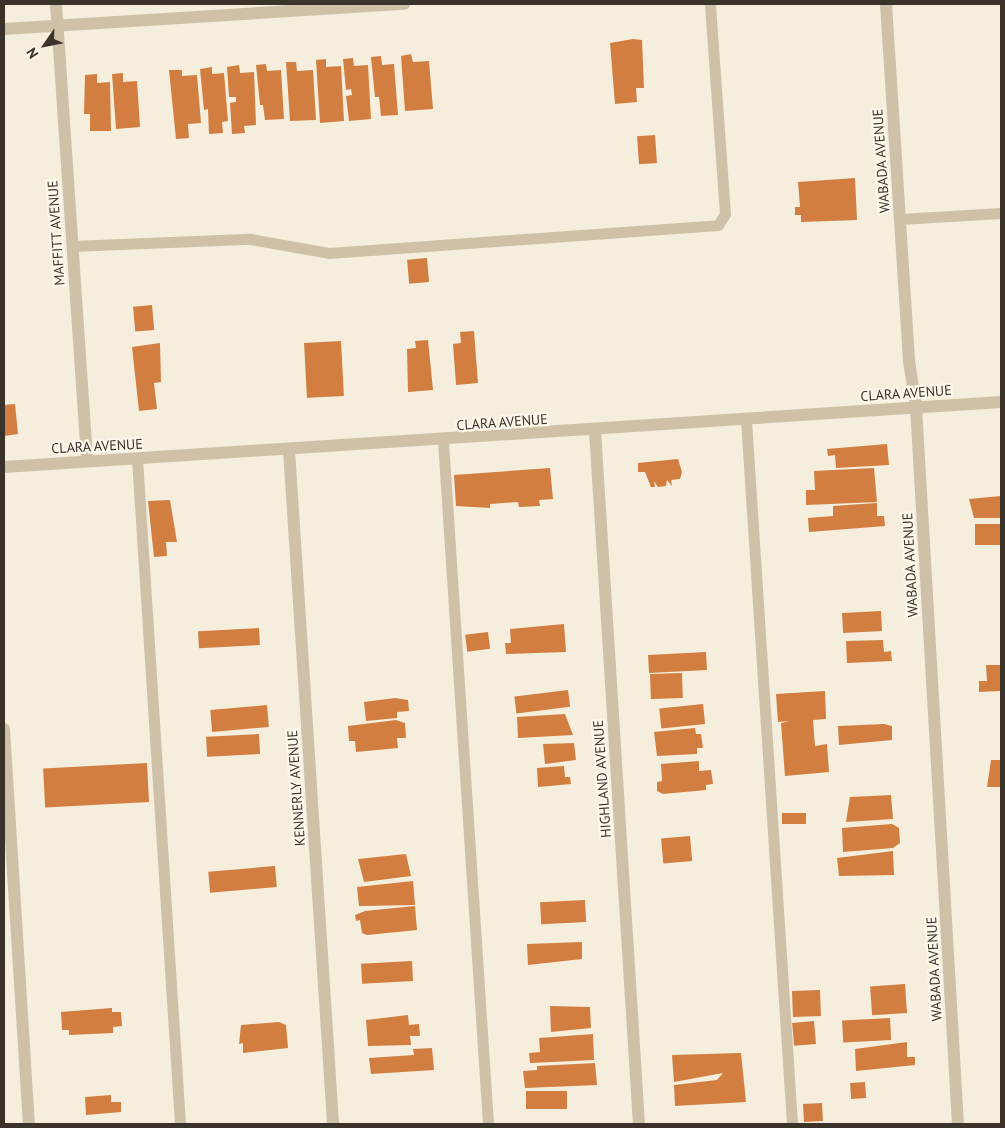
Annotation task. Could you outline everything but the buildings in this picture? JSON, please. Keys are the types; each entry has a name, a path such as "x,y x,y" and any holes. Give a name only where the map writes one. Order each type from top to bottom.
{"street":[{"name":"MAFFITT AVENUE","path":"56,4 87,461"},
{"path":"4,30 404,4"},
{"name":"WABADA AVENUE","path":"886,4 900,219 916,407 958,1124"},
{"name":"CLARA AVENUE","path":"4,467 443,441 1001,402"},
{"name":"HIGHLAND AVENUE","path":"595,431 639,1124"},
{"name":"KENNERLY AVENUE","path":"289,450 333,1124"},
{"path":"4,729 29,1124"}],"lane":[{"path":"72,246 250,239 329,253 718,226 725,214 710,4"},
{"path":"900,219 1001,213"},
{"path":"746,420 792,1124"},
{"path":"443,441 488,1124"},
{"path":"137,459 180,1124"}]}
